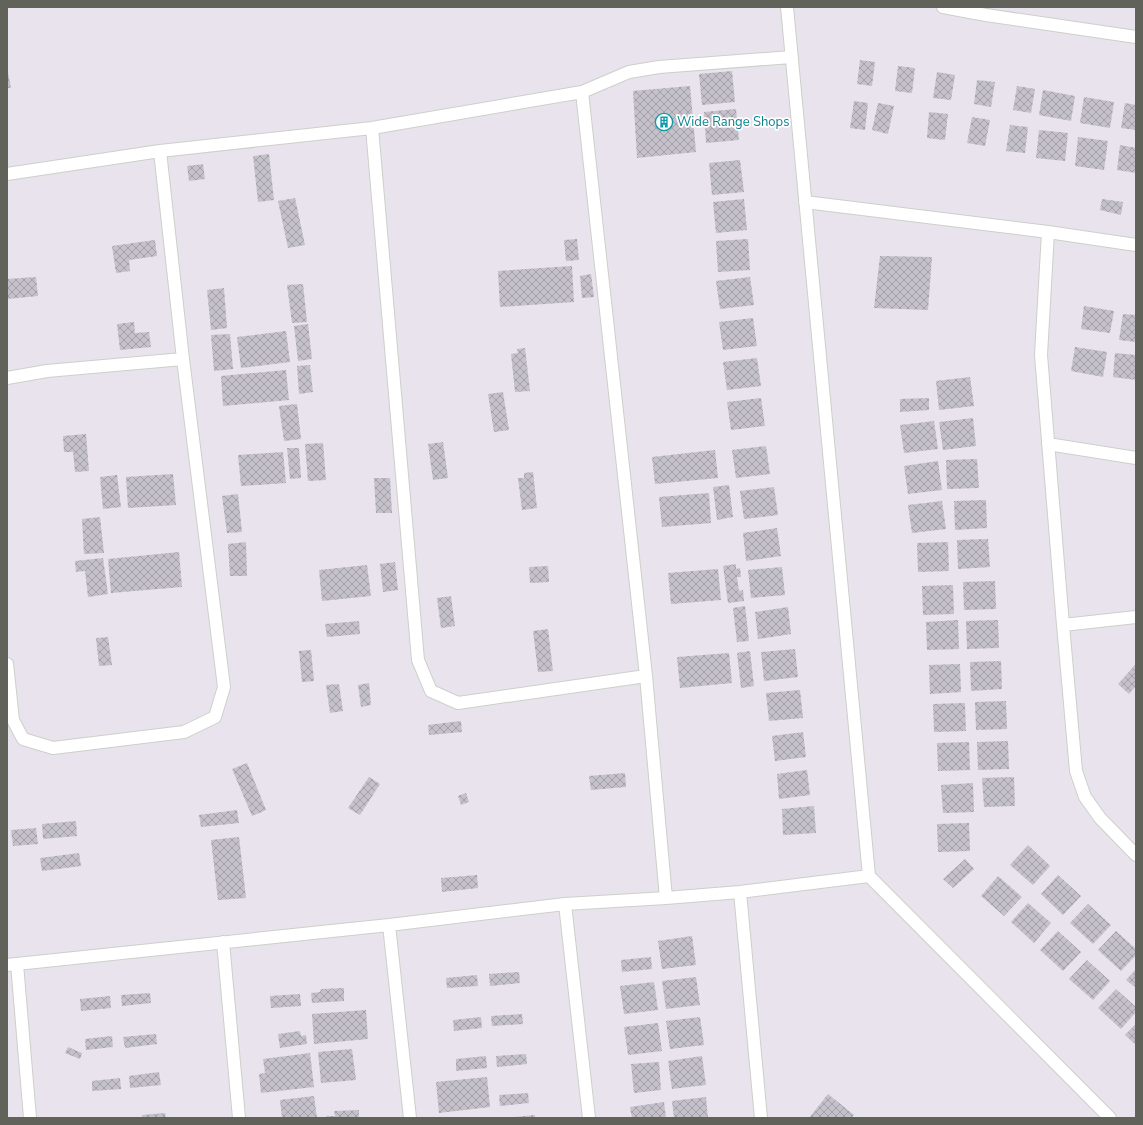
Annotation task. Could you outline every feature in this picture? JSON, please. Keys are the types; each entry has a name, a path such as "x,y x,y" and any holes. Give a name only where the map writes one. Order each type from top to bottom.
{"street":[{"path":"787,7 869,876 1110,1118"},
{"path":"942,7 986,11 1136,37"},
{"path":"7,174 160,151 372,128 582,92 630,72 659,67 792,57"},
{"path":"582,92 646,676 666,898"},
{"path":"372,128 418,660 431,691 458,703 646,676"},
{"path":"7,664 13,720 23,739 53,748 184,732 215,717 224,687 183,359 160,151"},
{"path":"805,202 1048,232 1136,245"},
{"path":"1048,232 1041,355 1062,625 1076,771 1085,797 1100,818 1136,855"},
{"path":"7,378 47,371 183,359"},
{"path":"1048,444 1136,458"},
{"path":"1062,625 1136,617"},
{"path":"30,1118 12,964 389,925 565,904 740,892 869,876"},
{"path":"740,892 761,1118"},
{"path":"565,904 589,1118"},
{"path":"389,925 410,1118"},
{"path":"223,942 239,1118"}],"building":[{"path":"860,60 875,62 872,86 857,84"},
{"path":"898,66 915,68 912,93 895,91"},
{"path":"7,67 11,88 7,88"},
{"path":"732,71 735,102 702,105 699,74"},
{"path":"937,72 955,75 951,100 933,98"},
{"path":"977,80 995,82 991,107 974,104"},
{"name":"Wide Range Shops","path":"690,86 696,152 637,158 633,91"},
{"path":"1017,86 1035,89 1031,113 1013,110"},
{"path":"1043,90 1075,96 1071,121 1039,115"},
{"path":"1084,97 1114,102 1110,128 1080,123"},
{"path":"854,101 868,103 865,130 850,128"},
{"path":"878,103 894,106 888,134 872,130"},
{"path":"1125,103 1136,105 1136,130 1121,128"},
{"path":"736,109 739,140 706,143 704,112"},
{"path":"929,112 948,114 945,140 927,138"},
{"path":"972,117 990,120 985,146 967,143"},
{"path":"1010,125 1028,127 1025,153 1006,151"},
{"path":"1039,130 1068,133 1065,161 1036,158"},
{"path":"1078,137 1108,141 1104,170 1075,166"},
{"path":"1120,145 1136,148 1136,173 1117,170"},
{"path":"269,154 274,200 258,202 253,156"},
{"path":"740,160 744,192 712,195 709,163"},
{"path":"203,164 205,179 189,181 187,166"},
{"path":"295,198 305,245 288,248 278,201"},
{"path":"744,199 747,230 716,233 713,202"},
{"path":"1102,199 1123,202 1121,215 1100,210"},
{"path":"577,239 579,260 566,261 564,240"},
{"path":"748,239 750,270 718,272 716,241"},
{"path":"155,240 157,256 129,260 130,271 116,273 112,246"},
{"path":"880,256 932,257 928,310 874,308"},
{"path":"572,266 574,302 500,307 498,271"},
{"path":"591,274 594,297 582,298 580,276"},
{"path":"36,277 38,296 7,299 7,279"},
{"path":"750,277 754,305 720,309 716,281"},
{"path":"303,284 307,322 292,323 287,285"},
{"path":"224,288 227,328 211,330 207,290"},
{"path":"1084,306 1114,311 1110,333 1081,329"},
{"path":"1123,314 1136,315 1136,342 1119,340"},
{"path":"753,318 757,346 723,350 719,322"},
{"path":"134,322 135,333 149,332 151,347 120,350 117,324"},
{"path":"308,324 312,359 298,361 294,326"},
{"path":"286,331 290,362 241,368 237,337"},
{"path":"230,334 233,369 214,371 211,335"},
{"path":"1075,347 1107,352 1103,377 1071,371"},
{"path":"525,348 530,391 515,392 511,354 518,353 517,349"},
{"path":"1115,353 1136,355 1136,380 1113,377"},
{"path":"757,358 761,386 727,390 723,362"},
{"path":"310,365 313,392 299,394 297,366"},
{"path":"286,370 289,400 223,406 221,376"},
{"path":"970,377 974,406 939,410 936,381"},
{"path":"503,392 509,430 494,432 488,394"},
{"path":"761,398 765,426 731,430 727,402"},
{"path":"929,398 929,410 900,412 900,399"},
{"path":"297,404 301,439 284,441 279,406"},
{"path":"973,418 976,446 943,450 939,422"},
{"path":"934,421 938,449 904,453 900,425"},
{"path":"86,434 89,471 75,472 73,452 64,452 63,436"},
{"path":"443,442 448,478 433,480 428,444"},
{"path":"323,443 326,480 308,481 305,444"},
{"path":"766,446 770,474 736,478 732,450"},
{"path":"287,448 299,448 301,478 290,479"},
{"path":"715,450 718,478 655,484 652,457"},
{"path":"283,452 286,483 241,486 238,455"},
{"path":"977,459 979,488 947,489 946,460"},
{"path":"938,461 942,490 908,494 904,466"},
{"path":"533,472 537,508 522,510 518,478 524,478 524,473"},
{"path":"173,474 176,505 128,508 126,477"},
{"path":"117,475 121,507 103,509 100,477"},
{"path":"374,478 390,478 392,513 376,513"},
{"path":"729,485 733,517 717,520 713,487"},
{"path":"774,487 778,515 744,519 740,491"},
{"path":"709,493 711,523 662,527 659,497"},
{"path":"238,494 242,532 227,533 222,496"},
{"path":"986,500 987,528 955,530 954,501"},
{"path":"942,501 946,529 912,533 908,505"},
{"path":"100,517 104,553 84,554 82,519"},
{"path":"777,528 781,556 746,561 743,533"},
{"path":"988,539 990,567 958,569 957,540"},
{"path":"246,542 247,576 230,576 228,544"},
{"path":"948,542 949,571 918,572 917,543"},
{"path":"179,552 182,587 111,593 108,559"},
{"path":"103,558 108,594 88,597 85,571 76,572 75,561"},
{"path":"395,562 398,590 383,592 380,564"},
{"path":"736,564 736,569 740,568 741,577 737,577 739,591 743,590 744,601 728,603 723,566"},
{"path":"367,565 371,596 322,601 319,570"},
{"path":"548,566 549,582 530,583 529,567"},
{"path":"782,567 785,595 751,598 748,570"},
{"path":"718,569 721,600 671,604 668,573"},
{"path":"995,581 996,609 964,610 963,582"},
{"path":"953,585 954,614 923,615 922,586"},
{"path":"451,596 455,626 441,628 437,598"},
{"path":"745,606 749,641 737,642 733,608"},
{"path":"788,607 791,634 758,639 755,612"},
{"path":"958,620 959,649 927,650 926,622"},
{"path":"998,620 999,648 967,649 966,621"},
{"path":"359,621 360,634 327,637 325,624"},
{"path":"548,629 553,671 538,672 533,631"},
{"path":"108,637 112,665 99,666 96,638"},
{"path":"795,649 798,677 764,681 761,652"},
{"path":"311,650 314,681 302,682 299,651"},
{"path":"750,651 754,686 741,688 737,653"},
{"path":"729,653 732,683 680,688 677,657"},
{"path":"1001,661 1002,689 971,691 970,662"},
{"path":"960,664 961,692 930,694 929,665"},
{"path":"1135,665 1136,686 1129,694 1118,684"},
{"path":"369,683 371,705 361,707 358,685"},
{"path":"339,684 343,711 330,713 326,685"},
{"path":"800,690 803,718 769,721 766,693"},
{"path":"1006,701 1007,729 976,730 975,702"},
{"path":"965,703 966,731 934,732 933,704"},
{"path":"461,721 462,732 429,735 428,725"},
{"path":"803,732 806,757 775,761 772,736"},
{"path":"1008,741 1009,769 978,770 977,742"},
{"path":"969,742 970,770 938,771 937,743"},
{"path":"247,763 266,810 252,816 232,769"},
{"path":"807,770 810,795 779,799 777,774"},
{"path":"625,773 626,787 591,790 589,776"},
{"path":"369,777 380,784 360,815 348,808"},
{"path":"1014,777 1015,806 984,807 982,778"},
{"path":"973,783 974,812 943,813 941,785"},
{"path":"466,793 469,802 461,805 458,796"},
{"path":"814,806 816,833 783,835 782,809"},
{"path":"237,810 239,823 201,827 199,815"},
{"path":"76,821 77,836 43,839 42,824"},
{"path":"969,823 970,851 938,852 937,824"},
{"path":"36,828 38,844 13,846 11,830"},
{"path":"239,837 246,898 218,900 211,840"},
{"path":"1028,845 1050,866 1033,885 1010,865"},
{"path":"79,853 81,866 42,871 40,858"},
{"path":"965,859 974,869 953,888 943,879"},
{"path":"477,875 478,888 442,892 441,878"},
{"path":"1058,875 1081,896 1063,915 1041,894"},
{"path":"998,876 1022,897 1004,916 981,896"},
{"path":"1028,903 1051,923 1034,943 1011,922"},
{"path":"1088,904 1111,925 1093,944 1070,923"},
{"path":"1058,931 1081,952 1063,971 1040,950"},
{"path":"1116,931 1136,949 1136,955 1121,971 1098,950"},
{"path":"692,936 696,965 662,969 658,941"},
{"path":"651,957 652,969 622,972 621,960"},
{"path":"1087,960 1110,981 1093,1000 1069,979"},
{"path":"1136,969 1136,988 1126,980"},
{"path":"519,972 520,983 490,986 489,974"},
{"path":"477,975 478,986 447,988 446,978"},
{"path":"696,977 700,1005 666,1009 662,981"},
{"path":"654,982 658,1010 624,1014 620,986"},
{"path":"344,988 344,1001 312,1003 311,993 320,992 321,989"},
{"path":"1116,989 1136,1007 1136,1012 1121,1029 1098,1008"},
{"path":"150,993 151,1003 122,1006 121,995"},
{"path":"300,994 301,1006 271,1008 270,996"},
{"path":"110,996 111,1008 81,1011 80,999"},
{"path":"366,1010 368,1039 314,1044 312,1014"},
{"path":"522,1014 523,1024 492,1026 491,1016"},
{"path":"481,1017 482,1028 454,1031 453,1020"},
{"path":"700,1017 704,1045 670,1049 666,1021"},
{"path":"658,1023 662,1051 628,1055 624,1027"},
{"path":"1136,1024 1136,1045 1125,1035"},
{"path":"300,1031 301,1036 306,1035 307,1044 280,1048 278,1034"},
{"path":"156,1034 157,1044 125,1048 123,1037"},
{"path":"112,1036 113,1047 86,1050 85,1039"},
{"path":"68,1047 82,1053 80,1059 65,1053"},
{"path":"352,1049 356,1080 321,1083 318,1052"},
{"path":"310,1053 314,1087 261,1093 259,1074 265,1073 263,1059"},
{"path":"526,1054 527,1064 497,1067 496,1056"},
{"path":"486,1056 487,1068 456,1071 456,1059"},
{"path":"702,1056 706,1085 672,1089 668,1061"},
{"path":"659,1062 661,1090 634,1093 631,1064"},
{"path":"159,1072 161,1085 130,1088 129,1076"},
{"path":"487,1077 490,1107 439,1113 436,1082"},
{"path":"120,1078 121,1089 92,1091 92,1081"},
{"path":"528,1093 529,1103 500,1106 499,1095"},
{"path":"828,1094 854,1115 851,1118 809,1118"},
{"path":"314,1096 317,1118 282,1118 280,1100"},
{"path":"706,1097 708,1118 674,1118 672,1101"},
{"path":"664,1102 666,1118 632,1118 630,1107"},
{"path":"359,1110 359,1118 326,1118 326,1116 335,1116 334,1111"},
{"path":"165,1113 166,1118 142,1118 142,1115"},
{"path":"535,1115 535,1118 515,1118 515,1117"}],"place":[{"name":"Wide Range Shops","path":"664,122"}]}
